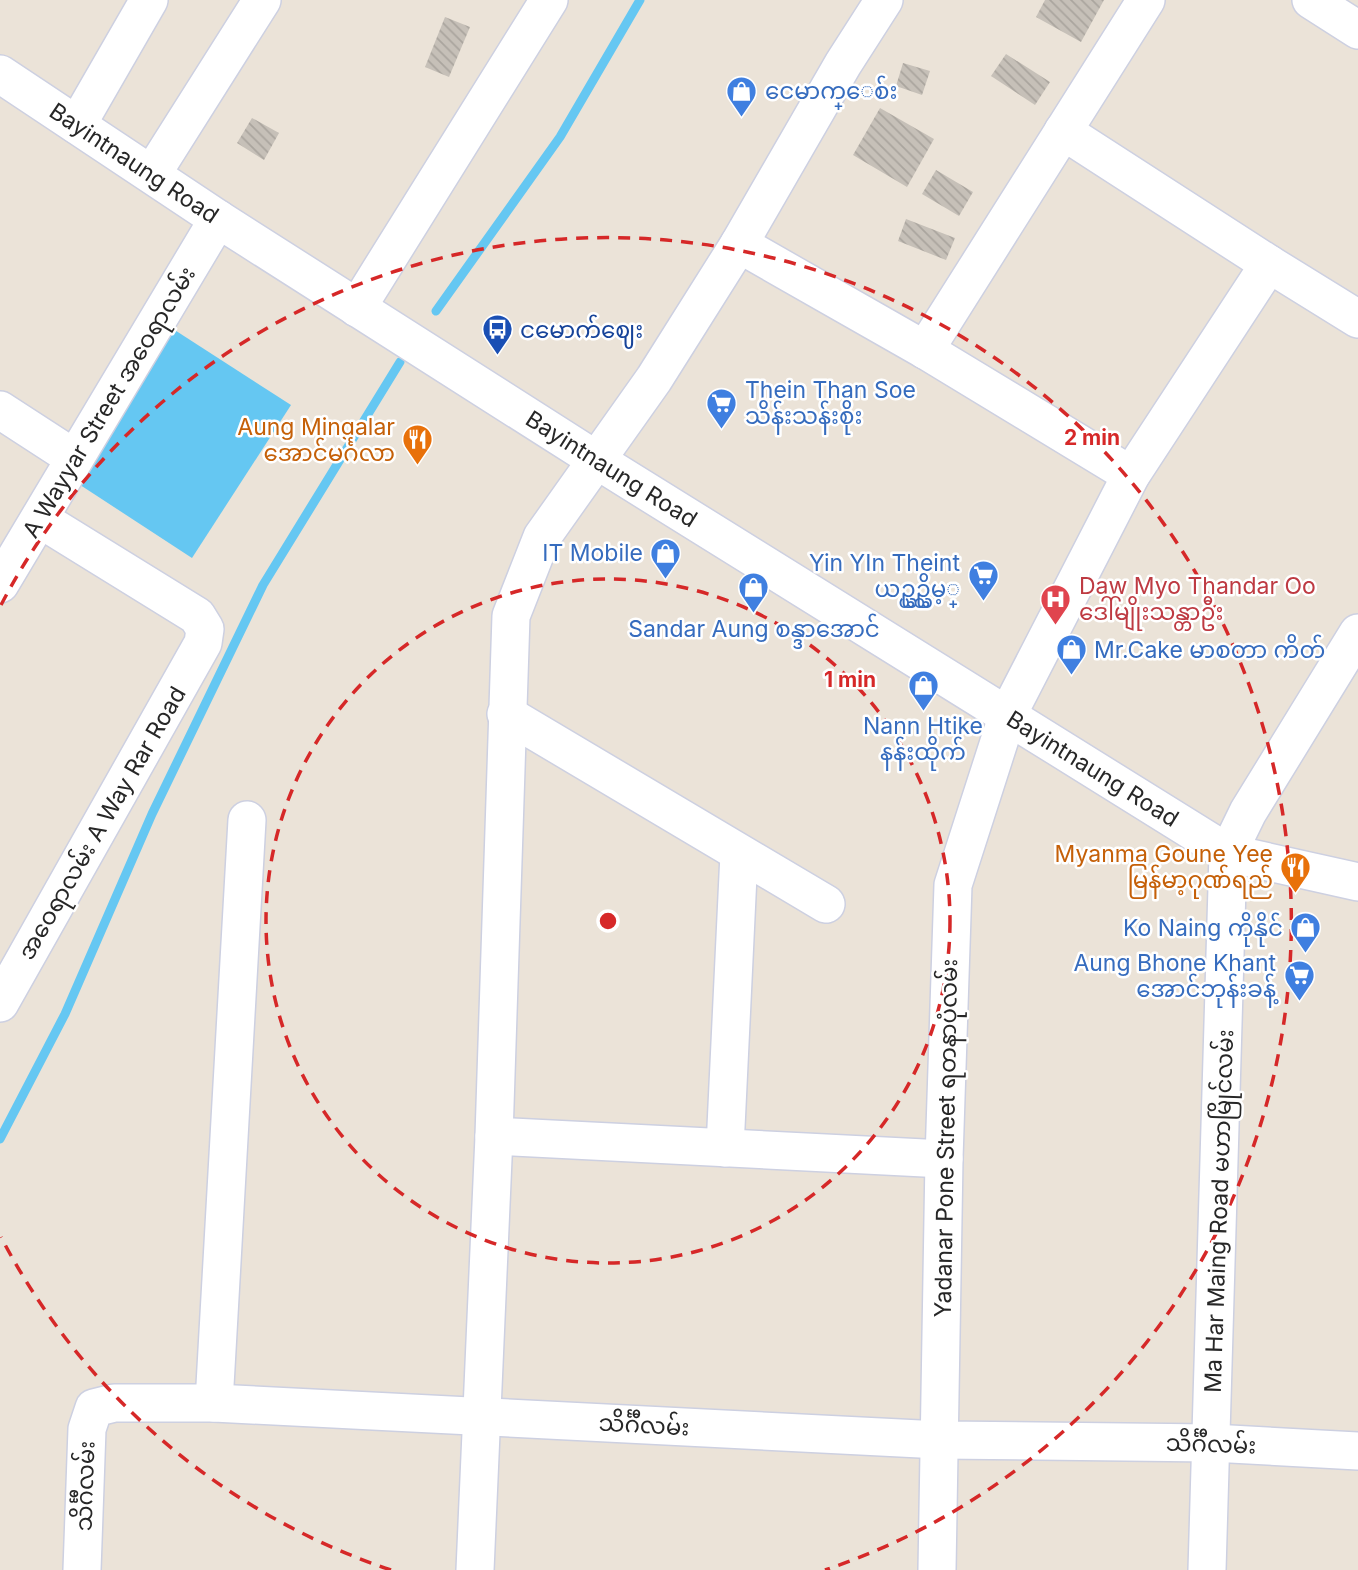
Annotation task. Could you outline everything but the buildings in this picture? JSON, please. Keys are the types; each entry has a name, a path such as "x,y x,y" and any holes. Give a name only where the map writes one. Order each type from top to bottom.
{"street":[{"path":"77,125 149,0"},
{"path":"152,174 262,0"},
{"path":"357,308 550,0"},
{"path":"475,1570 494,1136 510,616 542,537 654,379 739,244 843,64 884,0"},
{"path":"925,350 1146,0"},
{"path":"1311,0 1358,30"},
{"name":"Bayintnaung Road","path":"0,75 218,219 598,461 1228,853 1358,882"},
{"path":"1063,131 1358,318"},
{"name":"A Wayyar Street အဝေရာလမ်း","path":"0,584 218,219"},
{"path":"739,244 925,350 1131,475"},
{"name":"Yadanar Pone Street ရတနာပုံလမ်း","path":"937,1570 944,1159 953,885 1007,714 1131,475 1269,264"},
{"path":"0,410 74,458"},
{"name":"အဝေရာလမ်း A Way Rar Road","path":"0,1003 11,954 203,643 205,629 197,616 40,519"},
{"path":"1228,853 1248,812 1358,633"},
{"path":"506,714 827,904"},
{"path":"214,1403 247,820"},
{"name":"Ma Har Maing Road မဟာမြိုင်လမ်း","path":"1207,1570 1228,853"},
{"path":"725,1148 739,854"},
{"path":"494,1136 944,1159"},
{"name":"သိင်္ဂီလမ်း","path":"82,1570 87,1429 94,1408 114,1403 214,1403 940,1440 1212,1443 1358,1451"}],"water":[{"path":"170,327 291,405 192,558 71,479"}],"waterway":[{"path":"436,311 560,137 640,0"},
{"path":"0,1139 65,1014 152,814 263,585 400,362"}],"place":[{"name":"ငေမာက္ေစ်း","path":"742,118"},
{"name":"ငမောက်ဈေး","path":"497,357"},
{"name":"Thein Than Soe သိန်းသန်းစိုး","path":"722,430"},
{"name":"Aung Mingalar အောင်မင်္ဂလာ","path":"418,467"},
{"name":"IT Mobile","path":"666,580"},
{"name":"Yin YIn Theint ယဥ္ယဥ္သိမ့္","path":"983,603"},
{"name":"Sandar Aung စန္ဒာအောင်","path":"754,615"},
{"name":"Daw Myo Thandar Oo ဒေါ်မျိုးသန္တာဦး","path":"1056,626"},
{"name":"Mr.Cake မာစတာ ကိတ်","path":"1071,677"},
{"name":"Nann Htike နန်းထိုက်","path":"923,712"},
{"name":"Myanma Goune Yee မြန်မာ့ဂုဏ်ရည်","path":"1296,894"},
{"name":"Ko Naing ကိုနိုင်","path":"1306,955"},
{"name":"Aung Bhone Khant အောင်ဘုန်းခန့်","path":"1299,1003"}]}
